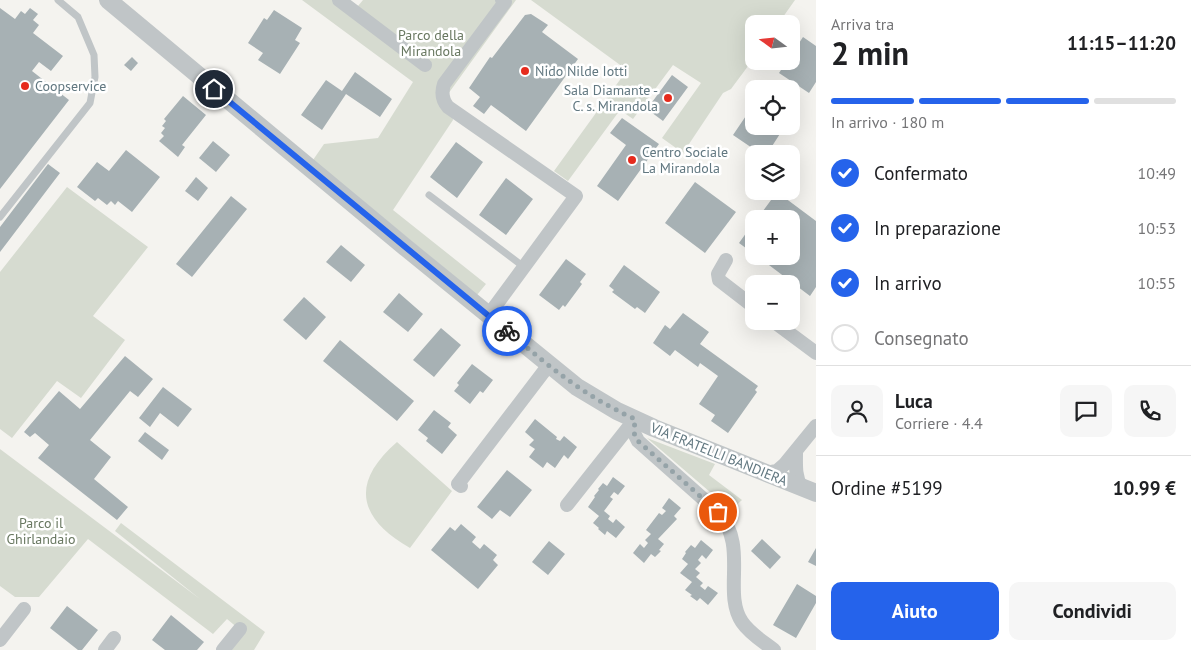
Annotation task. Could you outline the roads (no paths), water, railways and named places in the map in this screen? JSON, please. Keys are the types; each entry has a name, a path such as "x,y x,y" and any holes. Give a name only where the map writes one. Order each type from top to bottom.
{"street":[{"name":"VIA FRATELLI BANDIERA","path":"108,0 548,366 594,398 635,419 809,490"},
{"path":"339,0 425,65"},
{"path":"488,316 576,196 448,107 442,97 444,84 505,2 502,0"},
{"path":"726,260 719,270 719,280 745,300"},
{"path":"785,330 816,353"},
{"path":"461,486 458,484 548,366"},
{"path":"567,505 635,419"},
{"path":"635,419 634,433 638,441 718,512 724,521 729,530 733,546 738,614 746,628 774,650"},
{"path":"766,473 777,471 796,453 816,426"},
{"path":"796,453 795,470 809,490"},
{"path":"0,640 24,610"},
{"path":"223,650 240,629"},
{"path":"105,650 114,638"}],"lane":[{"path":"0,217 90,103 95,77 94,55 78,17 58,0"},
{"path":"429,195 524,267"}],"place":[{"name":"Nido Nilde Iotti","path":"525,71"},
{"name":"Coopservice","path":"25,86"},
{"name":"Sala Diamante - C. s. Mirandola","path":"668,98"},
{"name":"Centro Sociale La Mirandola","path":"632,160"}],"park label":[{"name":"Parco della Mirandola","path":"431,43"},
{"name":"Parco il Ghirlandaio","path":"41,532"}]}
